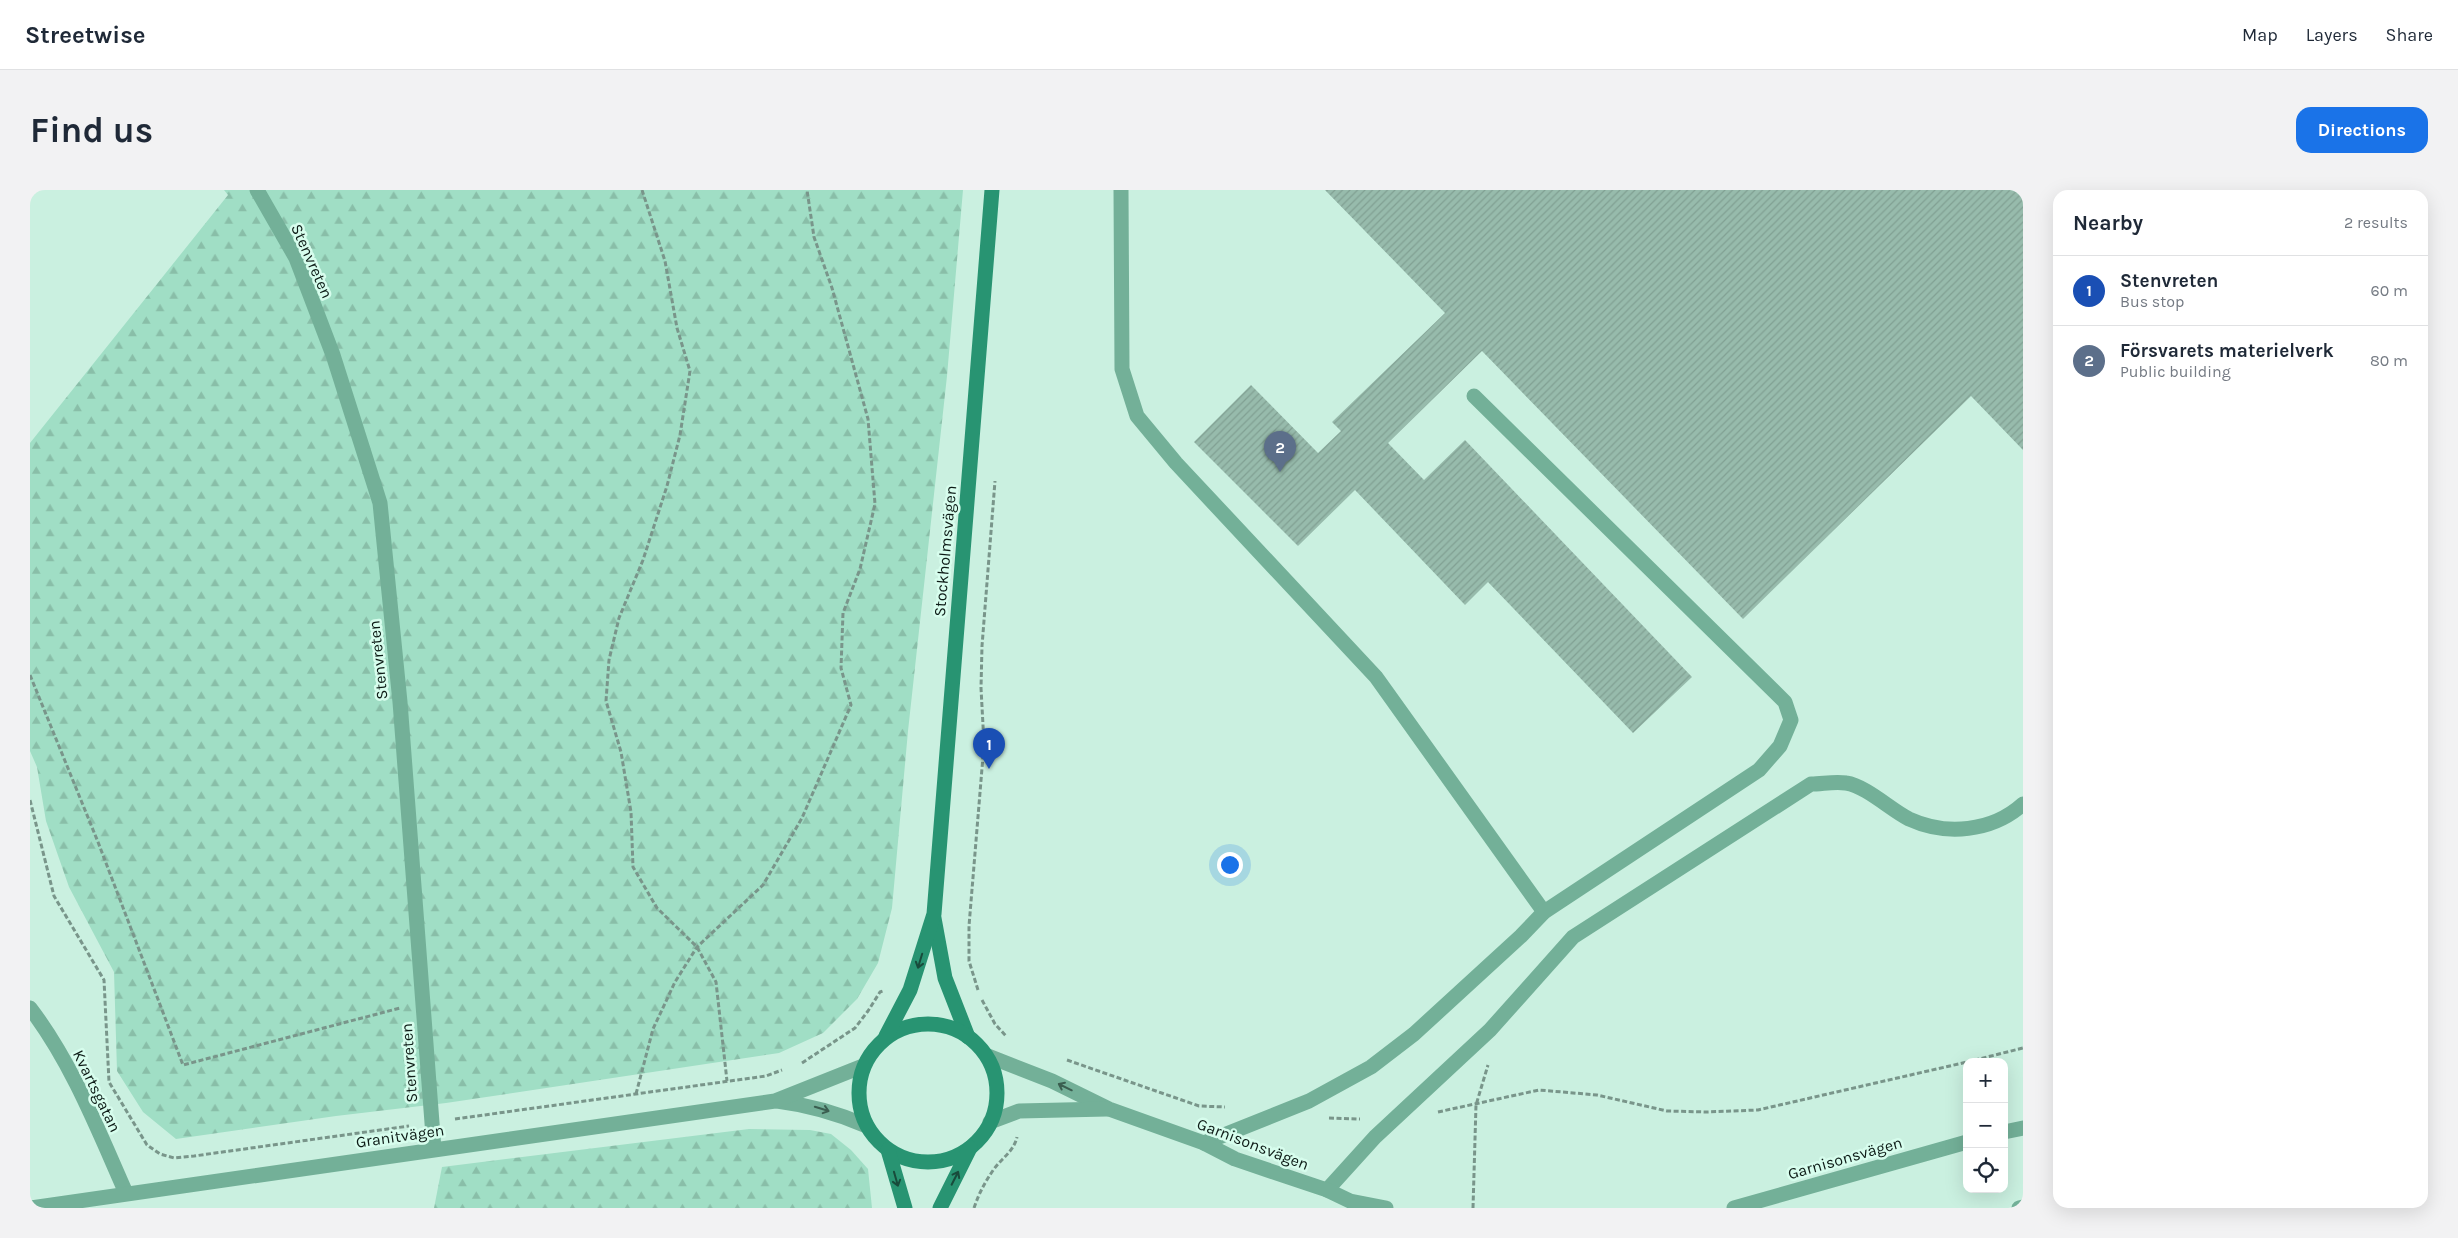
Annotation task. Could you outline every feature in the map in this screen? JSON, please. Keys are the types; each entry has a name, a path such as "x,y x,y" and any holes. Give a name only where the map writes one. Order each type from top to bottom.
{"main road":[{"name":"Stockholmsvägen","path":"886,1036 910,990 934,914 992,190"},
{"name":"Stockholmsvägen","path":"934,914 945,978 968,1036"},
{"path":"940,1208 970,1148 990,1122 997,1092 988,1056 968,1036 942,1024 913,1024 886,1036 863,1066 858,1097 866,1126 888,1150 907,1159 929,1162 951,1159 970,1148"},
{"path":"888,1150 905,1208"}],"street":[{"name":"Stenvreten","path":"257,190 296,258 333,355 380,503 400,702 434,1149"},
{"path":"1121,190 1122,369 1137,416 1176,463 1376,677 1544,912"},
{"path":"1204,1144 1310,1101 1372,1068 1442,1008 1521,936 1544,912 1759,770 1780,746 1791,720 1785,702 1474,396"},
{"path":"1327,1190 1375,1137 1490,1030 1551,964 1573,937 1812,784 1847,783 1881,800 1909,819 1946,830 1984,827 2023,804"},
{"name":"Kvartsgatan","path":"30,1008 44,1027 64,1062 126,1193"},
{"name":"Garnisonsvägen","path":"988,1056 1052,1080 1109,1109 1204,1144 1235,1158 1327,1190 1350,1205 1386,1208"},
{"name":"Granitvägen","path":"30,1208 775,1101 863,1066"},
{"name":"Granitvägen","path":"775,1101 809,1106 841,1115 866,1126"},
{"name":"Garnisonsvägen","path":"990,1122 1019,1112 1109,1109"},
{"path":"2008,1131 2023,1128"},
{"name":"Garnisonsvägen","path":"1734,1208 1963,1143"},
{"path":"2019,1208 2023,1207"}],"path":[{"path":"642,190 665,261 677,328 690,371 680,435 667,486 643,560 619,618 609,660 606,701 621,752 632,812 633,867 657,908 698,947 716,982 727,1081"},
{"path":"636,1094 652,1029 675,982 698,947 763,884 802,818 851,706 841,668 843,613 860,569 875,504 869,429 834,297 814,237 807,190"},
{"path":"995,477 982,646 981,688 984,744 969,926 969,961 985,1008 1008,1038"},
{"path":"30,675 98,842 183,1065 422,1002"},
{"path":"1473,1208 1476,1104 1490,1058 1490,1030"},
{"path":"1983,1058 2023,1048"},
{"path":"1058,1056 1198,1106 1230,1108"},
{"path":"1328,1118 1348,1120 1434,1113 1539,1090 1597,1095 1667,1111 1758,1110 1963,1063"},
{"path":"974,1208 980,1189 1008,1154 1016,1140 1019,1112"}],"green space":[{"path":"224,190 963,190 947,376 908,731 892,908 878,963 857,999 823,1033 779,1053 446,1103 336,1116 176,1139 143,1112 117,1071 114,972 69,887 46,821 37,767 30,751 30,443 228,195"},
{"path":"749,1129 810,1130 831,1134 851,1150 868,1169 872,1208 434,1208 442,1167"}],"building":[{"path":"1325,190 2023,190 2023,450 1971,396 1743,619 1482,351 1388,443 1424,480 1465,440 1692,677 1633,733 1488,582 1465,605 1355,490 1298,546 1194,442 1251,385 1318,453 1341,431 1332,422 1445,313"}],"place":[{"name":"Försvarets materielverk","path":"1280,472"},
{"name":"Stenvreten","path":"989,769"}]}
